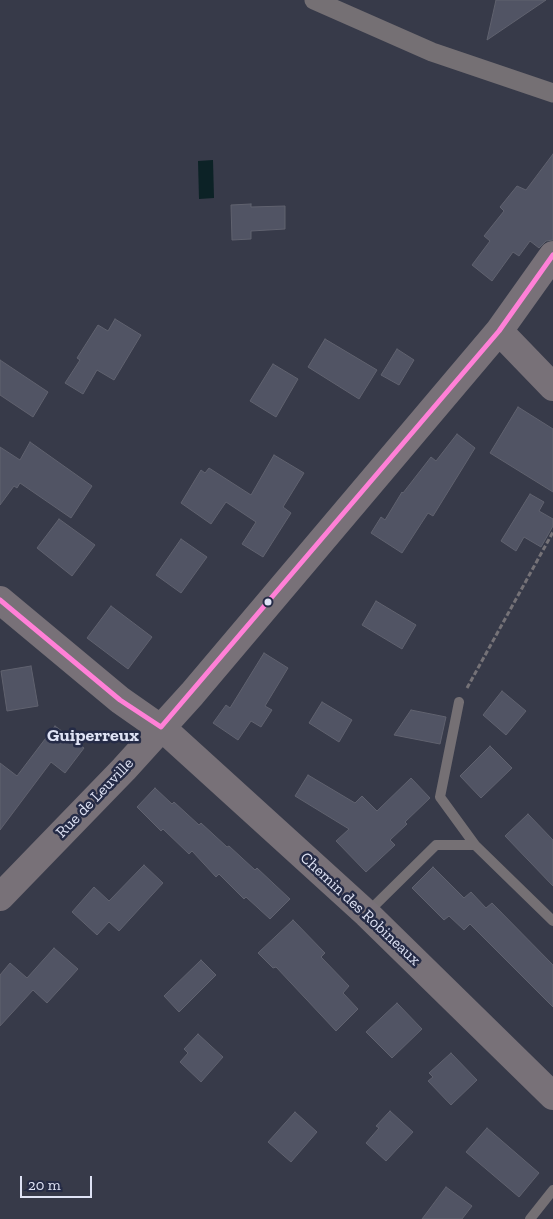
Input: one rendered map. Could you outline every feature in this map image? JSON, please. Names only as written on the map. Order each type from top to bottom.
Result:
[{"type":"street","points":[[314,0],[432,52],[553,92]]},
{"type":"street","name":"Rue de Leuville","points":[[0,897],[124,769],[161,727],[499,331],[553,255]]},
{"type":"street","points":[[499,331],[553,387]]},
{"type":"street","name":"Chemin des Robineaux","points":[[0,600],[120,700],[161,727],[367,914],[553,1096]]},
{"type":"lane","points":[[459,702],[440,797],[475,845],[553,920]]},
{"type":"lane","points":[[367,914],[436,845],[475,845]]},
{"type":"lane","points":[[530,1219],[553,1190]]},
{"type":"path","points":[[459,702],[553,532]]},
{"type":"shaded area","points":[[213,160],[214,198],[199,199],[198,161]]},
{"type":"building","points":[[496,0],[546,0],[487,40]]},
{"type":"building","points":[[553,154],[553,240],[546,241],[539,248],[530,241],[519,256],[513,252],[492,281],[472,265],[490,241],[484,236],[504,211],[500,207],[517,186],[526,190]]},
{"type":"building","points":[[251,204],[251,207],[285,206],[285,229],[251,231],[251,239],[232,240],[231,205]]},
{"type":"building","points":[[115,319],[141,335],[114,380],[97,370],[83,394],[65,383],[80,360],[77,358],[98,325],[108,331]]},
{"type":"building","points":[[325,339],[377,370],[359,399],[308,367]]},
{"type":"building","points":[[397,349],[414,360],[399,385],[381,375]]},
{"type":"building","points":[[0,360],[48,392],[33,417],[0,395]]},
{"type":"building","points":[[273,364],[298,379],[276,417],[250,401]]},
{"type":"building","points":[[518,407],[553,429],[553,492],[490,453]]},
{"type":"building","points":[[457,434],[475,448],[433,516],[428,513],[402,553],[371,533],[381,517],[385,520],[402,492],[431,457],[436,461]]},
{"type":"building","points":[[30,442],[92,486],[71,518],[20,483],[17,488],[14,486],[0,505],[0,447],[20,460]]},
{"type":"building","points":[[274,455],[304,473],[283,507],[291,513],[263,557],[242,544],[256,522],[226,502],[211,524],[181,503],[201,470],[205,473],[209,468],[251,495]]},
{"type":"building","points":[[530,494],[544,502],[539,511],[553,519],[553,526],[541,547],[524,537],[516,551],[501,541]]},
{"type":"building","points":[[59,519],[95,545],[72,576],[37,548]]},
{"type":"building","points":[[181,539],[207,557],[181,593],[156,575]]},
{"type":"building","points":[[376,601],[416,625],[402,649],[362,625]]},
{"type":"building","points":[[111,606],[152,637],[128,669],[87,638]]},
{"type":"building","points":[[264,653],[288,668],[265,706],[272,710],[261,727],[251,721],[238,740],[213,723],[226,705],[230,708]]},
{"type":"building","points":[[31,666],[38,706],[7,711],[1,671]]},
{"type":"building","points":[[502,691],[526,711],[506,735],[483,715]]},
{"type":"building","points":[[322,702],[352,720],[339,742],[309,723]]},
{"type":"building","points":[[411,710],[446,717],[440,744],[394,735]]},
{"type":"building","points":[[55,726],[84,748],[65,773],[51,762],[0,830],[0,763],[17,776]]},
{"type":"building","points":[[490,746],[512,768],[481,798],[460,776]]},
{"type":"building","points":[[308,775],[355,803],[362,796],[377,811],[411,778],[430,798],[405,822],[407,824],[390,840],[395,845],[366,872],[336,841],[349,829],[295,796]]},
{"type":"building","points":[[155,788],[172,804],[174,802],[199,825],[201,823],[255,870],[257,868],[290,899],[270,919],[246,897],[244,899],[219,874],[216,877],[192,851],[189,854],[163,829],[161,831],[137,807]]},
{"type":"building","points":[[528,814],[553,840],[553,886],[505,836]]},
{"type":"building","points":[[144,865],[163,883],[119,931],[109,922],[97,935],[72,912],[94,887],[109,901]]},
{"type":"building","points":[[433,867],[464,898],[471,892],[486,908],[492,903],[553,965],[553,1007],[470,924],[464,930],[449,916],[444,920],[412,888]]},
{"type":"building","points":[[293,920],[325,953],[321,957],[349,986],[343,993],[358,1009],[336,1031],[276,967],[273,968],[258,953]]},
{"type":"building","points":[[54,948],[78,969],[47,1003],[33,990],[0,1026],[0,975],[10,963],[27,978]]},
{"type":"building","points":[[201,960],[216,975],[179,1012],[164,996]]},
{"type":"building","points":[[397,1003],[422,1029],[392,1058],[366,1032]]},
{"type":"building","points":[[198,1034],[223,1057],[201,1082],[180,1062],[188,1053],[184,1049]]},
{"type":"building","points":[[451,1053],[477,1080],[451,1105],[428,1081],[433,1077],[429,1073]]},
{"type":"building","points":[[390,1111],[413,1132],[386,1161],[366,1143],[379,1128],[376,1126]]},
{"type":"building","points":[[295,1112],[317,1132],[291,1162],[268,1142]]},
{"type":"building","points":[[487,1128],[539,1173],[519,1197],[466,1152]]},
{"type":"building","points":[[446,1187],[472,1206],[462,1219],[422,1219]]},
{"type":"transit line","points":[[0,600],[120,700],[161,727],[499,331],[553,255]]},
{"type":"district","name":"Guiperreux","points":[[93,736]]}]
